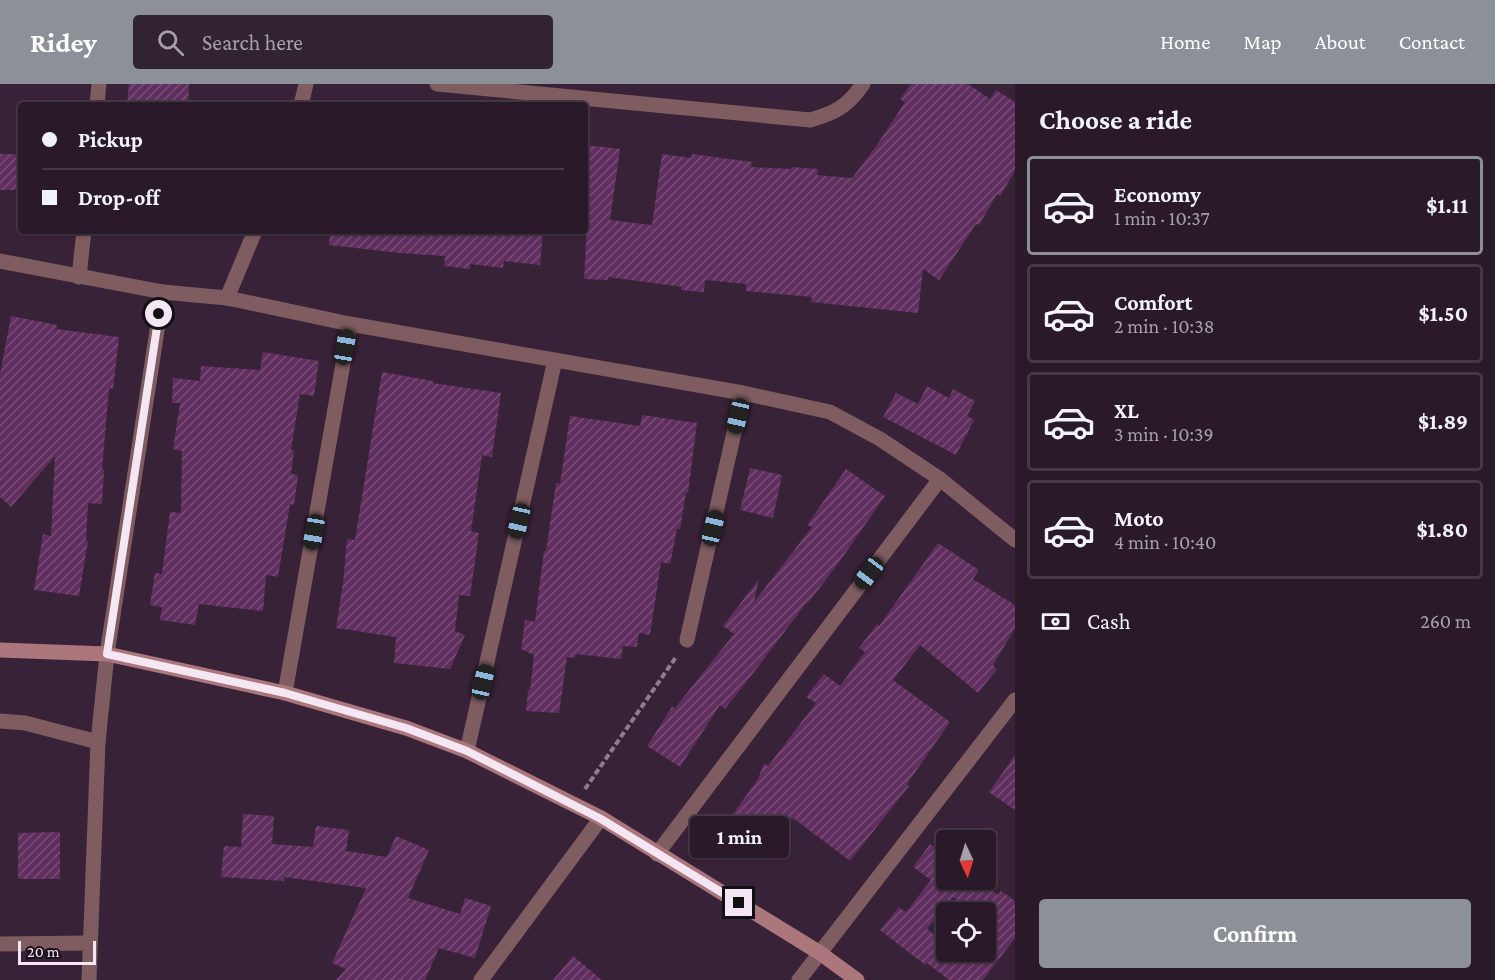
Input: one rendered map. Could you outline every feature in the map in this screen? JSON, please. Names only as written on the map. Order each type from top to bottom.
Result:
[{"type":"street","points":[[97,102],[99,84]]},
{"type":"street","points":[[302,102],[306,84]]},
{"type":"street","points":[[437,84],[810,120],[831,114],[847,105],[863,84]]},
{"type":"street","points":[[79,277],[84,234]]},
{"type":"street","points":[[227,298],[254,234]]},
{"type":"street","points":[[0,261],[163,292],[227,298],[350,324],[743,393],[830,412],[880,439],[940,479],[1015,540]]},
{"type":"street","points":[[89,980],[98,742],[107,654],[163,292]]},
{"type":"street","points":[[285,693],[350,324]]},
{"type":"street","points":[[467,751],[555,360]]},
{"type":"street","points":[[687,640],[743,393]]},
{"type":"street","points":[[657,854],[940,479]]},
{"type":"street","points":[[0,650],[107,654],[285,693],[406,728],[467,751],[601,819],[820,953],[857,980]]},
{"type":"street","points":[[799,980],[1015,700]]},
{"type":"street","points":[[0,721],[25,723],[98,742]]},
{"type":"street","points":[[481,980],[601,819]]},
{"type":"street","points":[[0,944],[90,943]]},
{"type":"path","points":[[574,805],[687,640]]},
{"type":"building","points":[[129,84],[189,84],[188,102],[127,102]]},
{"type":"building","points":[[911,84],[968,84],[990,99],[996,90],[1015,102],[1015,171],[1000,196],[997,194],[979,225],[976,224],[939,280],[923,269],[918,313],[811,302],[812,297],[746,291],[746,284],[705,280],[704,292],[608,277],[608,280],[584,279],[588,234],[588,145],[620,149],[610,220],[652,225],[662,154],[691,158],[692,154],[752,162],[751,167],[818,169],[817,175],[852,178],[905,102],[900,99]]},
{"type":"building","points":[[0,154],[18,154],[18,190],[0,190]]},
{"type":"building","points":[[330,234],[543,234],[540,265],[504,261],[503,268],[470,264],[470,269],[444,266],[445,256],[329,245]]},
{"type":"building","points":[[11,316],[57,325],[56,329],[119,337],[113,389],[109,388],[102,470],[104,470],[102,504],[88,503],[86,541],[88,541],[79,596],[34,590],[43,534],[51,536],[55,456],[11,507],[0,497],[0,375]]},
{"type":"building","points":[[263,352],[319,361],[314,396],[300,394],[291,450],[294,450],[291,474],[298,475],[294,505],[290,504],[278,577],[266,575],[263,611],[199,604],[195,625],[160,620],[162,607],[150,605],[155,573],[162,574],[170,512],[181,513],[182,451],[173,449],[180,403],[172,403],[173,378],[200,381],[201,366],[260,370]]},
{"type":"building","points":[[382,372],[433,381],[433,383],[501,393],[492,457],[482,455],[471,531],[479,533],[470,596],[459,595],[455,631],[465,635],[450,669],[394,663],[396,637],[336,628],[347,539],[355,540]]},
{"type":"building","points":[[927,386],[949,398],[953,389],[975,401],[967,416],[974,420],[956,455],[883,417],[896,393],[918,404]]},
{"type":"building","points":[[642,415],[697,423],[688,493],[686,492],[680,529],[677,529],[670,564],[661,562],[650,635],[639,633],[637,647],[623,646],[621,659],[576,654],[575,658],[567,657],[559,713],[526,711],[534,655],[521,649],[525,620],[535,622],[544,551],[546,551],[556,483],[560,484],[570,416],[640,426]]},
{"type":"building","points":[[750,468],[782,475],[773,518],[740,510]]},
{"type":"building","points":[[846,469],[885,496],[840,561],[725,709],[720,705],[680,767],[647,746],[672,707],[675,708],[734,634],[723,626],[759,579],[754,602],[812,527],[807,525]]},
{"type":"building","points":[[938,543],[979,570],[973,579],[1015,605],[1015,628],[993,665],[997,669],[978,693],[920,645],[893,680],[950,722],[907,784],[909,786],[850,861],[793,818],[792,820],[790,818],[773,842],[733,814],[758,779],[764,763],[768,766],[816,703],[806,697],[824,674],[840,686],[865,652],[859,648],[877,624],[879,626]]},
{"type":"building","points":[[1015,755],[1015,810],[989,792]]},
{"type":"building","points":[[243,814],[274,816],[272,844],[313,847],[316,826],[349,830],[346,851],[387,857],[396,836],[429,850],[408,898],[460,914],[465,898],[491,906],[475,958],[439,948],[425,980],[336,980],[346,969],[332,963],[366,888],[284,877],[284,881],[221,877],[224,846],[241,847]]},
{"type":"building","points":[[60,832],[60,879],[18,879],[18,833]]},
{"type":"building","points":[[930,844],[936,848],[936,890],[991,890],[998,895],[1001,891],[1015,901],[1015,938],[983,980],[949,980],[927,963],[925,965],[880,930],[899,907],[906,912],[931,880],[913,867]]},
{"type":"building","points":[[573,956],[602,980],[553,980]]},
{"type":"route","points":[[159,314],[107,654],[285,693],[406,728],[467,751],[601,819],[739,903]]}]
